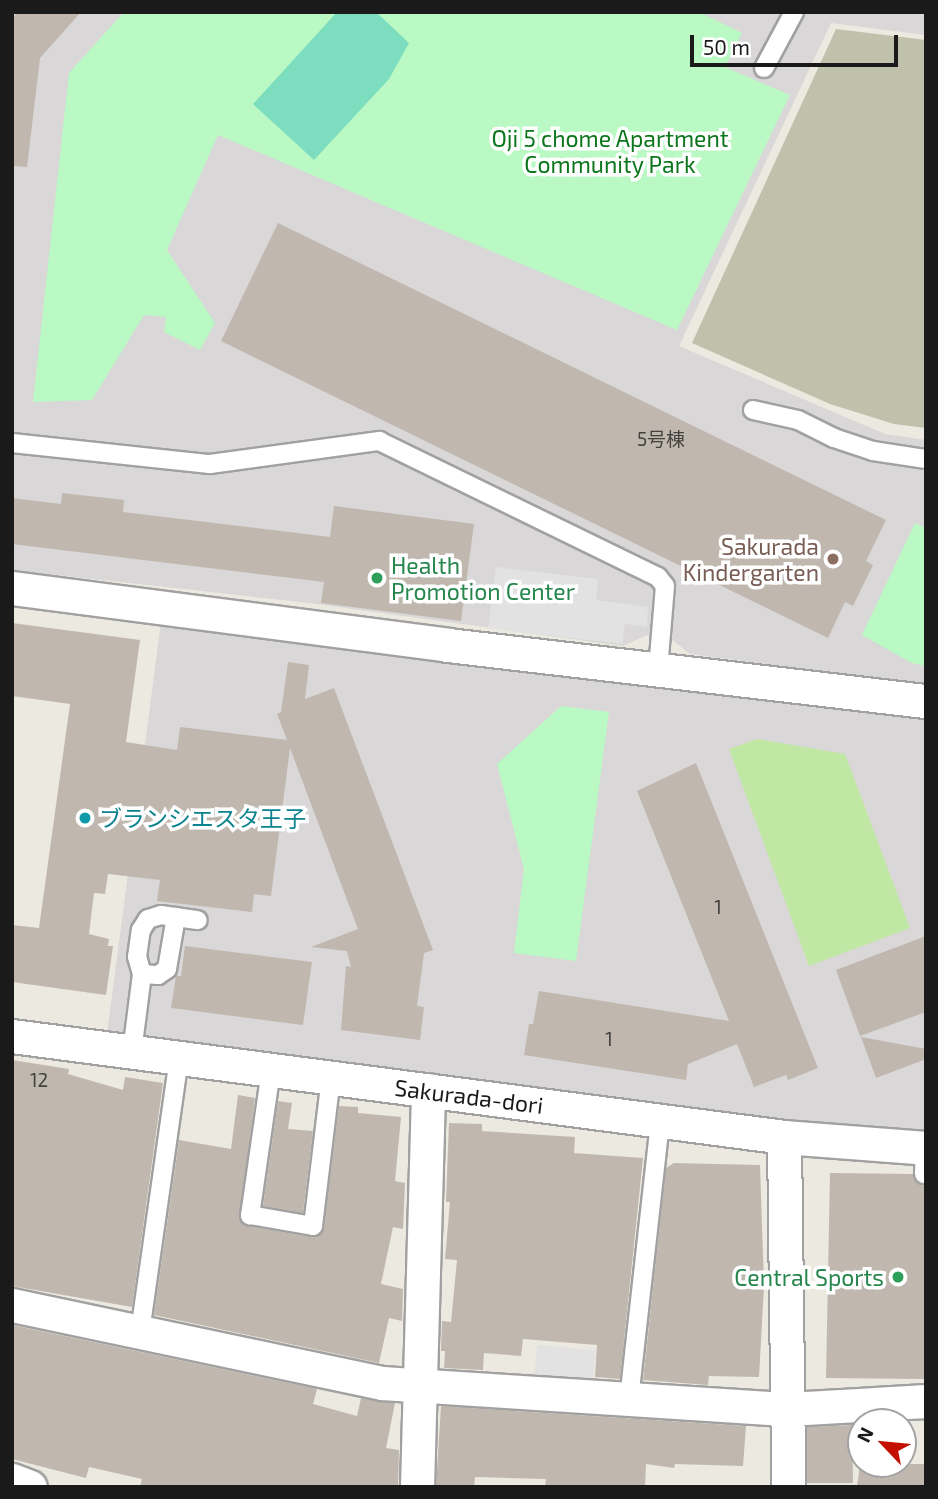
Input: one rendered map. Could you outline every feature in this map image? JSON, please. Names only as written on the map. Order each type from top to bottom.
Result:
[{"type":"street","points":[[12,588],[658,670],[926,701]]},
{"type":"street","name":"Sakurada-dori","points":[[12,1036],[925,1156]]},
{"type":"street","points":[[417,1487],[428,1090]]},
{"type":"street","points":[[784,1137],[788,1487]]},
{"type":"street","points":[[12,1305],[382,1383],[788,1409],[926,1401]]},
{"type":"street","points":[[12,1480],[30,1487]]},
{"type":"lane","points":[[764,68],[793,12]]},
{"type":"lane","points":[[753,410],[798,420],[834,438],[873,451],[926,459]]},
{"type":"lane","points":[[12,443],[210,464],[379,441],[657,576],[665,586],[658,670]]},
{"type":"lane","points":[[132,1052],[142,974],[137,957],[141,930],[148,919],[161,915],[198,920]]},
{"type":"lane","points":[[142,974],[159,975],[167,969],[171,960],[176,917]]},
{"type":"lane","points":[[140,1332],[179,1058]]},
{"type":"lane","points":[[271,1070],[250,1215],[313,1226],[331,1078]]},
{"type":"lane","points":[[629,1399],[660,1121]]},
{"type":"shaded area","points":[[12,12],[926,12],[926,35],[831,23],[679,346],[885,434],[926,440],[926,685],[690,654],[671,639],[647,635],[623,646],[309,603],[12,570]]},
{"type":"shaded area","points":[[836,29],[926,40],[926,428],[894,424],[830,404],[692,343]]},
{"type":"shaded area","points":[[496,567],[598,579],[596,600],[648,607],[647,627],[625,624],[622,644],[488,628]]},
{"type":"shaded area","points":[[161,622],[926,716],[926,1135],[811,1124],[107,1034]]},
{"type":"shaded area","points":[[537,1345],[596,1350],[592,1385],[534,1379]]},
{"type":"green space","name":"Oji 5 chome Apartment Community Park","points":[[124,12],[699,12],[742,33],[725,67],[790,95],[677,330],[218,135],[167,250],[215,323],[200,350],[164,332],[166,317],[144,315],[92,400],[33,402],[69,73]]},
{"type":"green space","points":[[337,12],[376,12],[409,43],[389,79],[314,160],[253,104]]},
{"type":"green space","points":[[915,523],[926,528],[926,666],[912,663],[862,635]]},
{"type":"green space","points":[[561,706],[609,712],[576,961],[514,953],[524,869],[497,764]]},
{"type":"green space","points":[[757,739],[845,754],[910,928],[809,966],[729,749]]},
{"type":"building","points":[[18,12],[81,12],[40,58],[27,167],[12,166],[12,19]]},
{"type":"building","points":[[278,223],[886,520],[866,561],[873,565],[853,606],[845,602],[828,638],[221,341]]},
{"type":"building","points":[[62,493],[124,500],[123,512],[330,537],[334,506],[474,524],[461,621],[321,603],[324,582],[12,544],[12,498],[61,504]]},
{"type":"building","points":[[12,623],[140,640],[126,742],[177,750],[180,727],[287,740],[277,714],[281,712],[288,662],[309,665],[305,699],[334,688],[433,950],[424,953],[417,1006],[424,1007],[420,1040],[341,1030],[346,966],[351,967],[347,951],[311,947],[358,929],[290,748],[271,896],[254,894],[252,912],[157,901],[160,880],[108,874],[105,894],[94,893],[89,934],[109,939],[108,946],[113,946],[106,995],[12,982],[12,925],[39,928],[70,704],[12,696]]},
{"type":"building","points":[[696,763],[818,1068],[788,1080],[786,1075],[754,1087],[737,1044],[688,1064],[686,1080],[524,1055],[529,1024],[533,1024],[539,991],[729,1021],[637,791]]},
{"type":"building","points":[[926,936],[926,1012],[860,1036],[836,970]]},
{"type":"building","points":[[185,946],[312,962],[303,1025],[171,1008],[176,976],[181,976]]},
{"type":"building","points":[[861,1037],[926,1049],[926,1059],[876,1078]]},
{"type":"building","points":[[12,1060],[69,1069],[68,1074],[123,1090],[125,1077],[163,1083],[132,1307],[12,1286]]},
{"type":"building","points":[[238,1095],[255,1098],[240,1220],[248,1226],[311,1237],[321,1233],[324,1227],[339,1106],[358,1107],[358,1113],[401,1117],[395,1181],[405,1183],[403,1229],[393,1227],[381,1284],[403,1289],[402,1321],[389,1318],[379,1363],[154,1315],[179,1140],[231,1149]]},
{"type":"building","points":[[278,1101],[292,1103],[288,1129],[313,1131],[303,1213],[263,1206]]},
{"type":"building","points":[[449,1123],[482,1124],[482,1131],[575,1137],[574,1153],[643,1158],[620,1379],[595,1377],[597,1345],[523,1339],[521,1356],[484,1353],[483,1370],[444,1368],[445,1351],[441,1351],[442,1321],[451,1322],[457,1260],[445,1259],[450,1202],[446,1202]]},
{"type":"building","points":[[674,1163],[760,1165],[764,1286],[759,1377],[709,1376],[708,1385],[643,1380],[666,1168]]},
{"type":"building","points":[[830,1173],[913,1174],[917,1183],[926,1185],[926,1379],[826,1378]]},
{"type":"building","points":[[12,1325],[317,1389],[313,1404],[357,1416],[361,1398],[395,1403],[386,1448],[399,1450],[398,1487],[140,1487],[142,1479],[89,1467],[86,1478],[12,1459]]},
{"type":"building","points":[[441,1406],[746,1426],[743,1466],[675,1464],[674,1468],[646,1464],[645,1487],[545,1487],[546,1479],[475,1477],[474,1487],[436,1487]]},
{"type":"building","points":[[847,1425],[847,1478],[853,1478],[853,1483],[807,1483],[807,1427]]},
{"type":"building","points":[[917,1464],[926,1464],[926,1487],[857,1487],[858,1478],[917,1478]]},
{"type":"place","name":"Sakurada Kindergarten","points":[[833,559]]},
{"type":"place","name":"Health Promotion Center","points":[[377,578]]},
{"type":"place","name":"ブランシエスタ王子","points":[[85,818]]},
{"type":"place","name":"Central Sports","points":[[898,1277]]}]
